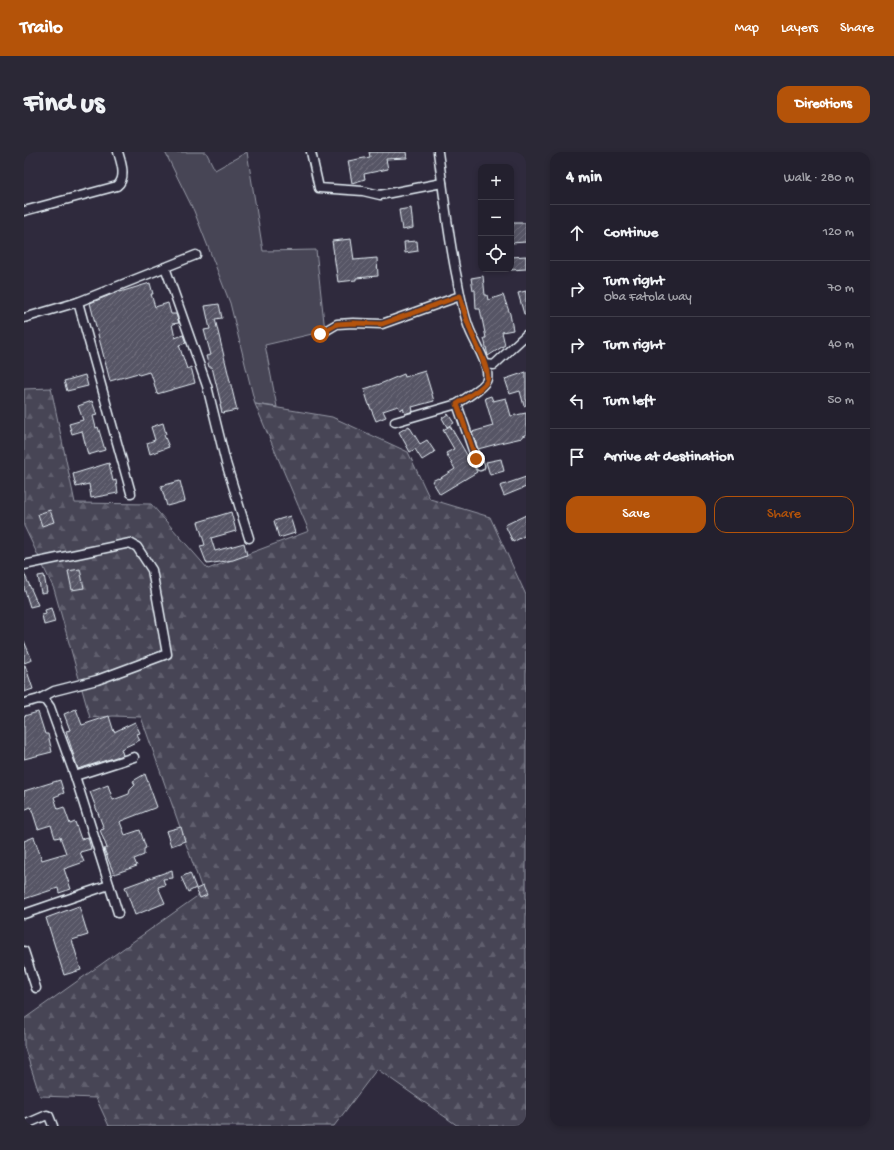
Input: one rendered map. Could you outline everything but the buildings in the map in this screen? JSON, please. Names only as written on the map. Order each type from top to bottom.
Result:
[{"type":"street","points":[[24,211],[117,186],[121,183],[123,175],[118,152]]},
{"type":"street","points":[[311,152],[319,188],[363,191],[380,195],[442,183]]},
{"type":"street","points":[[395,422],[457,404],[484,385],[487,380],[485,364],[469,326],[460,296],[452,258],[438,152]]},
{"type":"street","points":[[24,318],[78,302],[196,255]]},
{"type":"street","points":[[165,267],[207,386],[226,463],[250,538]]},
{"type":"street","points":[[320,334],[337,324],[382,324],[460,296]]},
{"type":"street","points":[[78,302],[131,493]]},
{"type":"street","points":[[485,364],[494,365],[526,335]]},
{"type":"street","points":[[457,404],[476,459],[480,466]]},
{"type":"street","points":[[24,565],[130,543],[137,547],[152,570],[167,654],[97,680],[54,691],[39,699],[24,703]]},
{"type":"street","points":[[39,699],[45,700],[50,707],[75,776],[118,912]]},
{"type":"street","points":[[75,776],[134,756]]},
{"type":"street","points":[[24,914],[109,885]]},
{"type":"street","points":[[24,951],[36,988]]},
{"type":"street","points":[[24,1124],[48,1115],[53,1126]]},
{"type":"green space","points":[[165,152],[206,152],[215,170],[247,152],[263,251],[316,250],[325,331],[265,345],[277,407],[255,404],[230,303],[194,211]]},
{"type":"green space","points":[[51,388],[75,503],[151,504],[208,569],[309,531],[255,404],[332,417],[408,452],[430,499],[490,517],[526,595],[526,1126],[458,1126],[377,1069],[334,1126],[109,1126],[96,1098],[40,1096],[24,1046],[24,1019],[203,892],[141,717],[113,716],[90,718],[54,589],[24,526],[24,389]]},
{"type":"route","points":[[320,334],[337,324],[382,324],[460,296],[469,326],[485,364],[487,375],[487,380],[484,385],[457,404],[476,459]]}]
